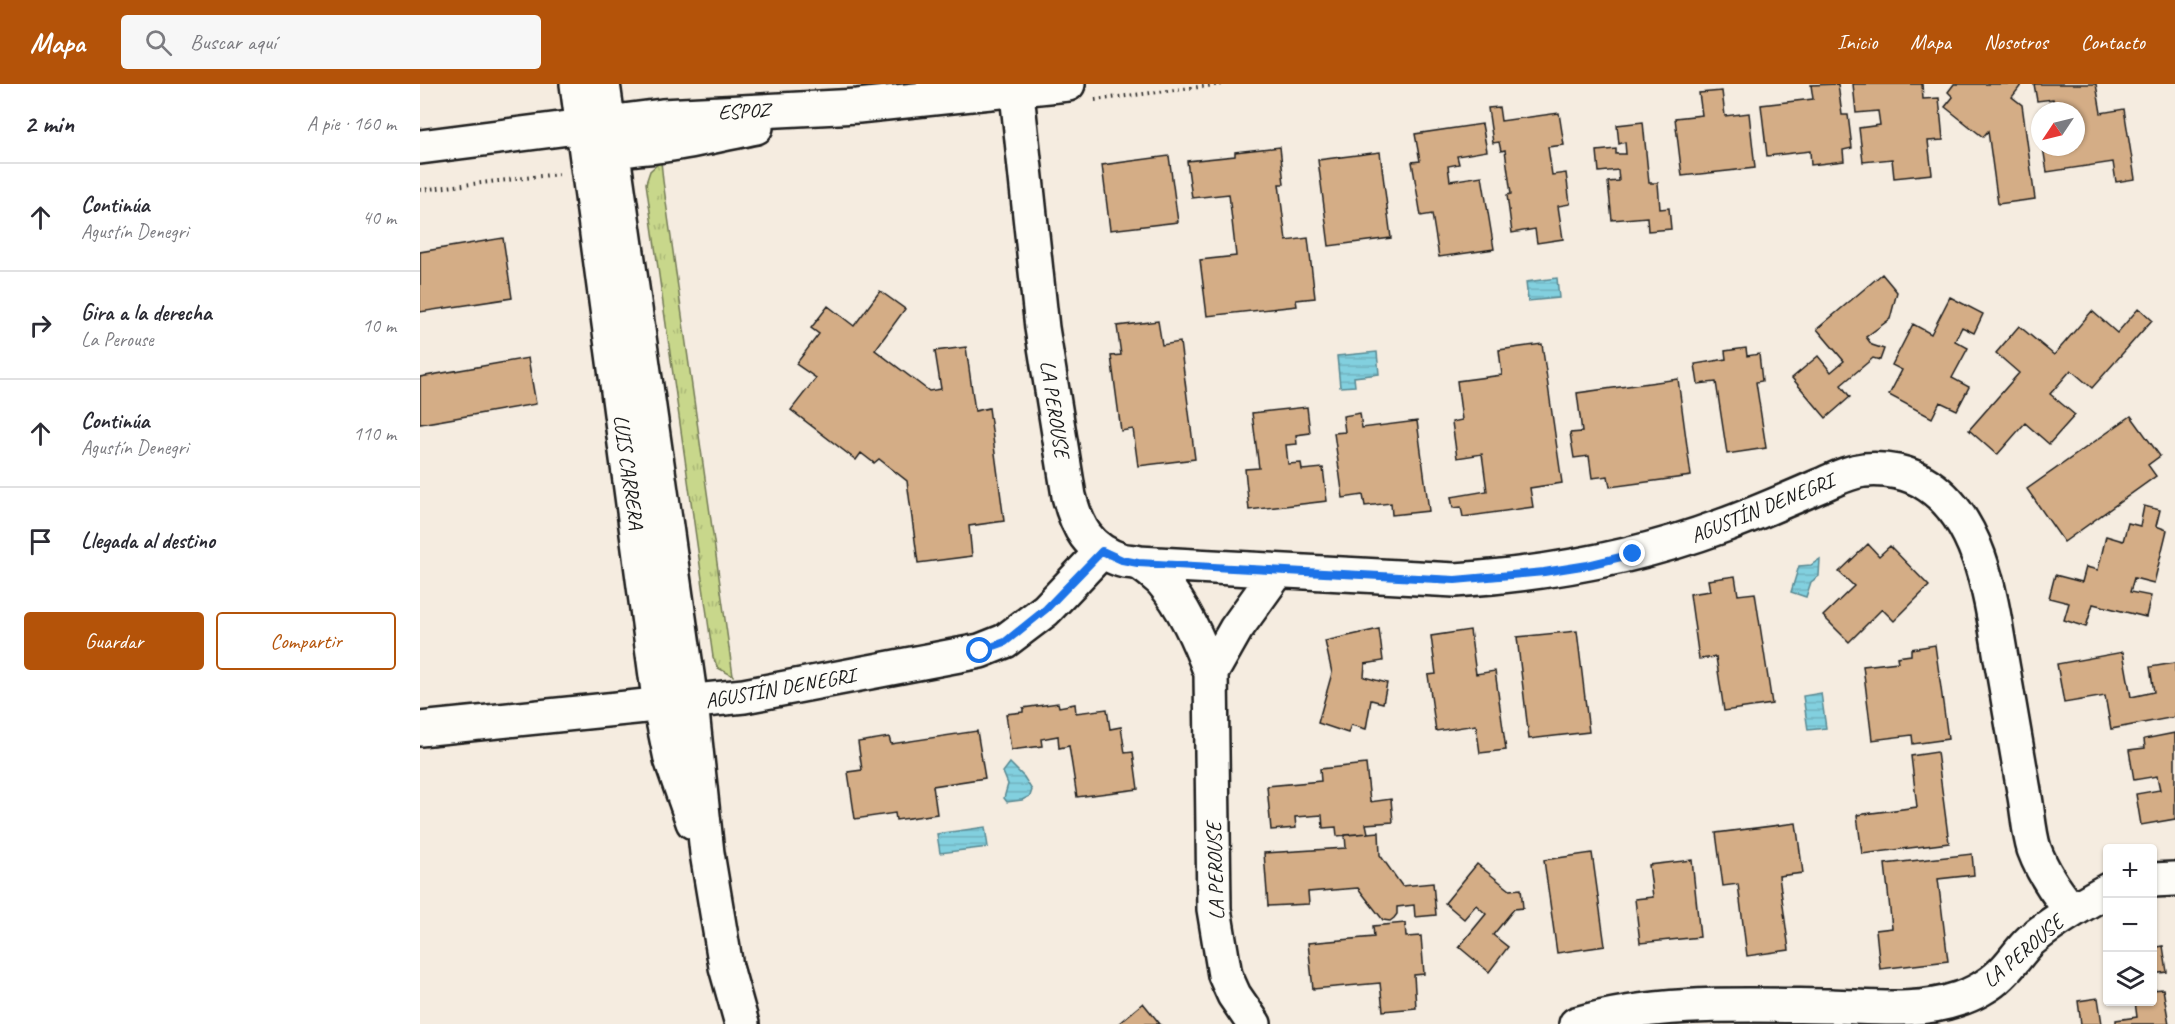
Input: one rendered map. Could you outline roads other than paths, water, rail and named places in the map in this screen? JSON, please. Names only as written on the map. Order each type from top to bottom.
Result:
[{"type":"street","name":"LUIS CARRERA","points":[[577,84],[598,143],[676,704],[707,853],[726,967],[742,1024]]},
{"type":"street","name":"LUIS CARRERA","points":[[598,143],[603,84]]},
{"type":"street","name":"ESPOZ","points":[[420,147],[598,143],[679,114],[858,106],[1016,87],[1068,84]]},
{"type":"street","name":"LA PEROUSE","points":[[1016,87],[1042,328],[1069,496],[1075,518],[1086,537],[1102,551],[1122,560],[1138,563],[1160,580],[1178,604],[1202,647],[1211,673],[1214,909],[1225,975],[1234,995],[1254,1024]]},
{"type":"street","name":"AGUSTÍN DENEGRI","points":[[1138,563],[1455,580],[1544,572],[1588,565],[1678,541],[1722,526],[1842,476],[1863,470],[1884,470],[1906,474],[1926,483],[1943,496],[1955,510],[1965,525],[1987,580],[2034,849],[2057,893],[2071,910]]},
{"type":"street","name":"AGUSTÍN DENEGRI","points":[[420,729],[744,696],[980,651],[1005,642],[1046,609],[1102,551]]},
{"type":"street","points":[[1211,673],[1236,629],[1277,572]]},
{"type":"street","points":[[2157,879],[2175,879]]},
{"type":"street","name":"LA PEROUSE","points":[[1576,1024],[1596,1018],[1644,1010],[1689,1007],[1763,1005],[1921,1007],[1958,999],[2000,976],[2030,941],[2071,910],[2103,893]]},
{"type":"street","name":"LUIS CARRERA","points":[[717,1024],[726,967]]},
{"type":"water","points":[[1557,278],[1559,298],[1528,301],[1526,282]]},
{"type":"water","points":[[1377,352],[1379,374],[1354,377],[1355,386],[1340,387],[1337,356]]},
{"type":"water","points":[[1820,559],[1819,576],[1811,582],[1806,597],[1791,592],[1799,566],[1811,565]]},
{"type":"water","points":[[1821,693],[1826,728],[1808,730],[1803,696]]},
{"type":"water","points":[[1010,763],[1024,777],[1032,790],[1030,796],[1022,800],[1007,802],[1004,798],[1008,784],[1003,772]]},
{"type":"water","points":[[985,827],[988,847],[940,853],[937,834]]}]
